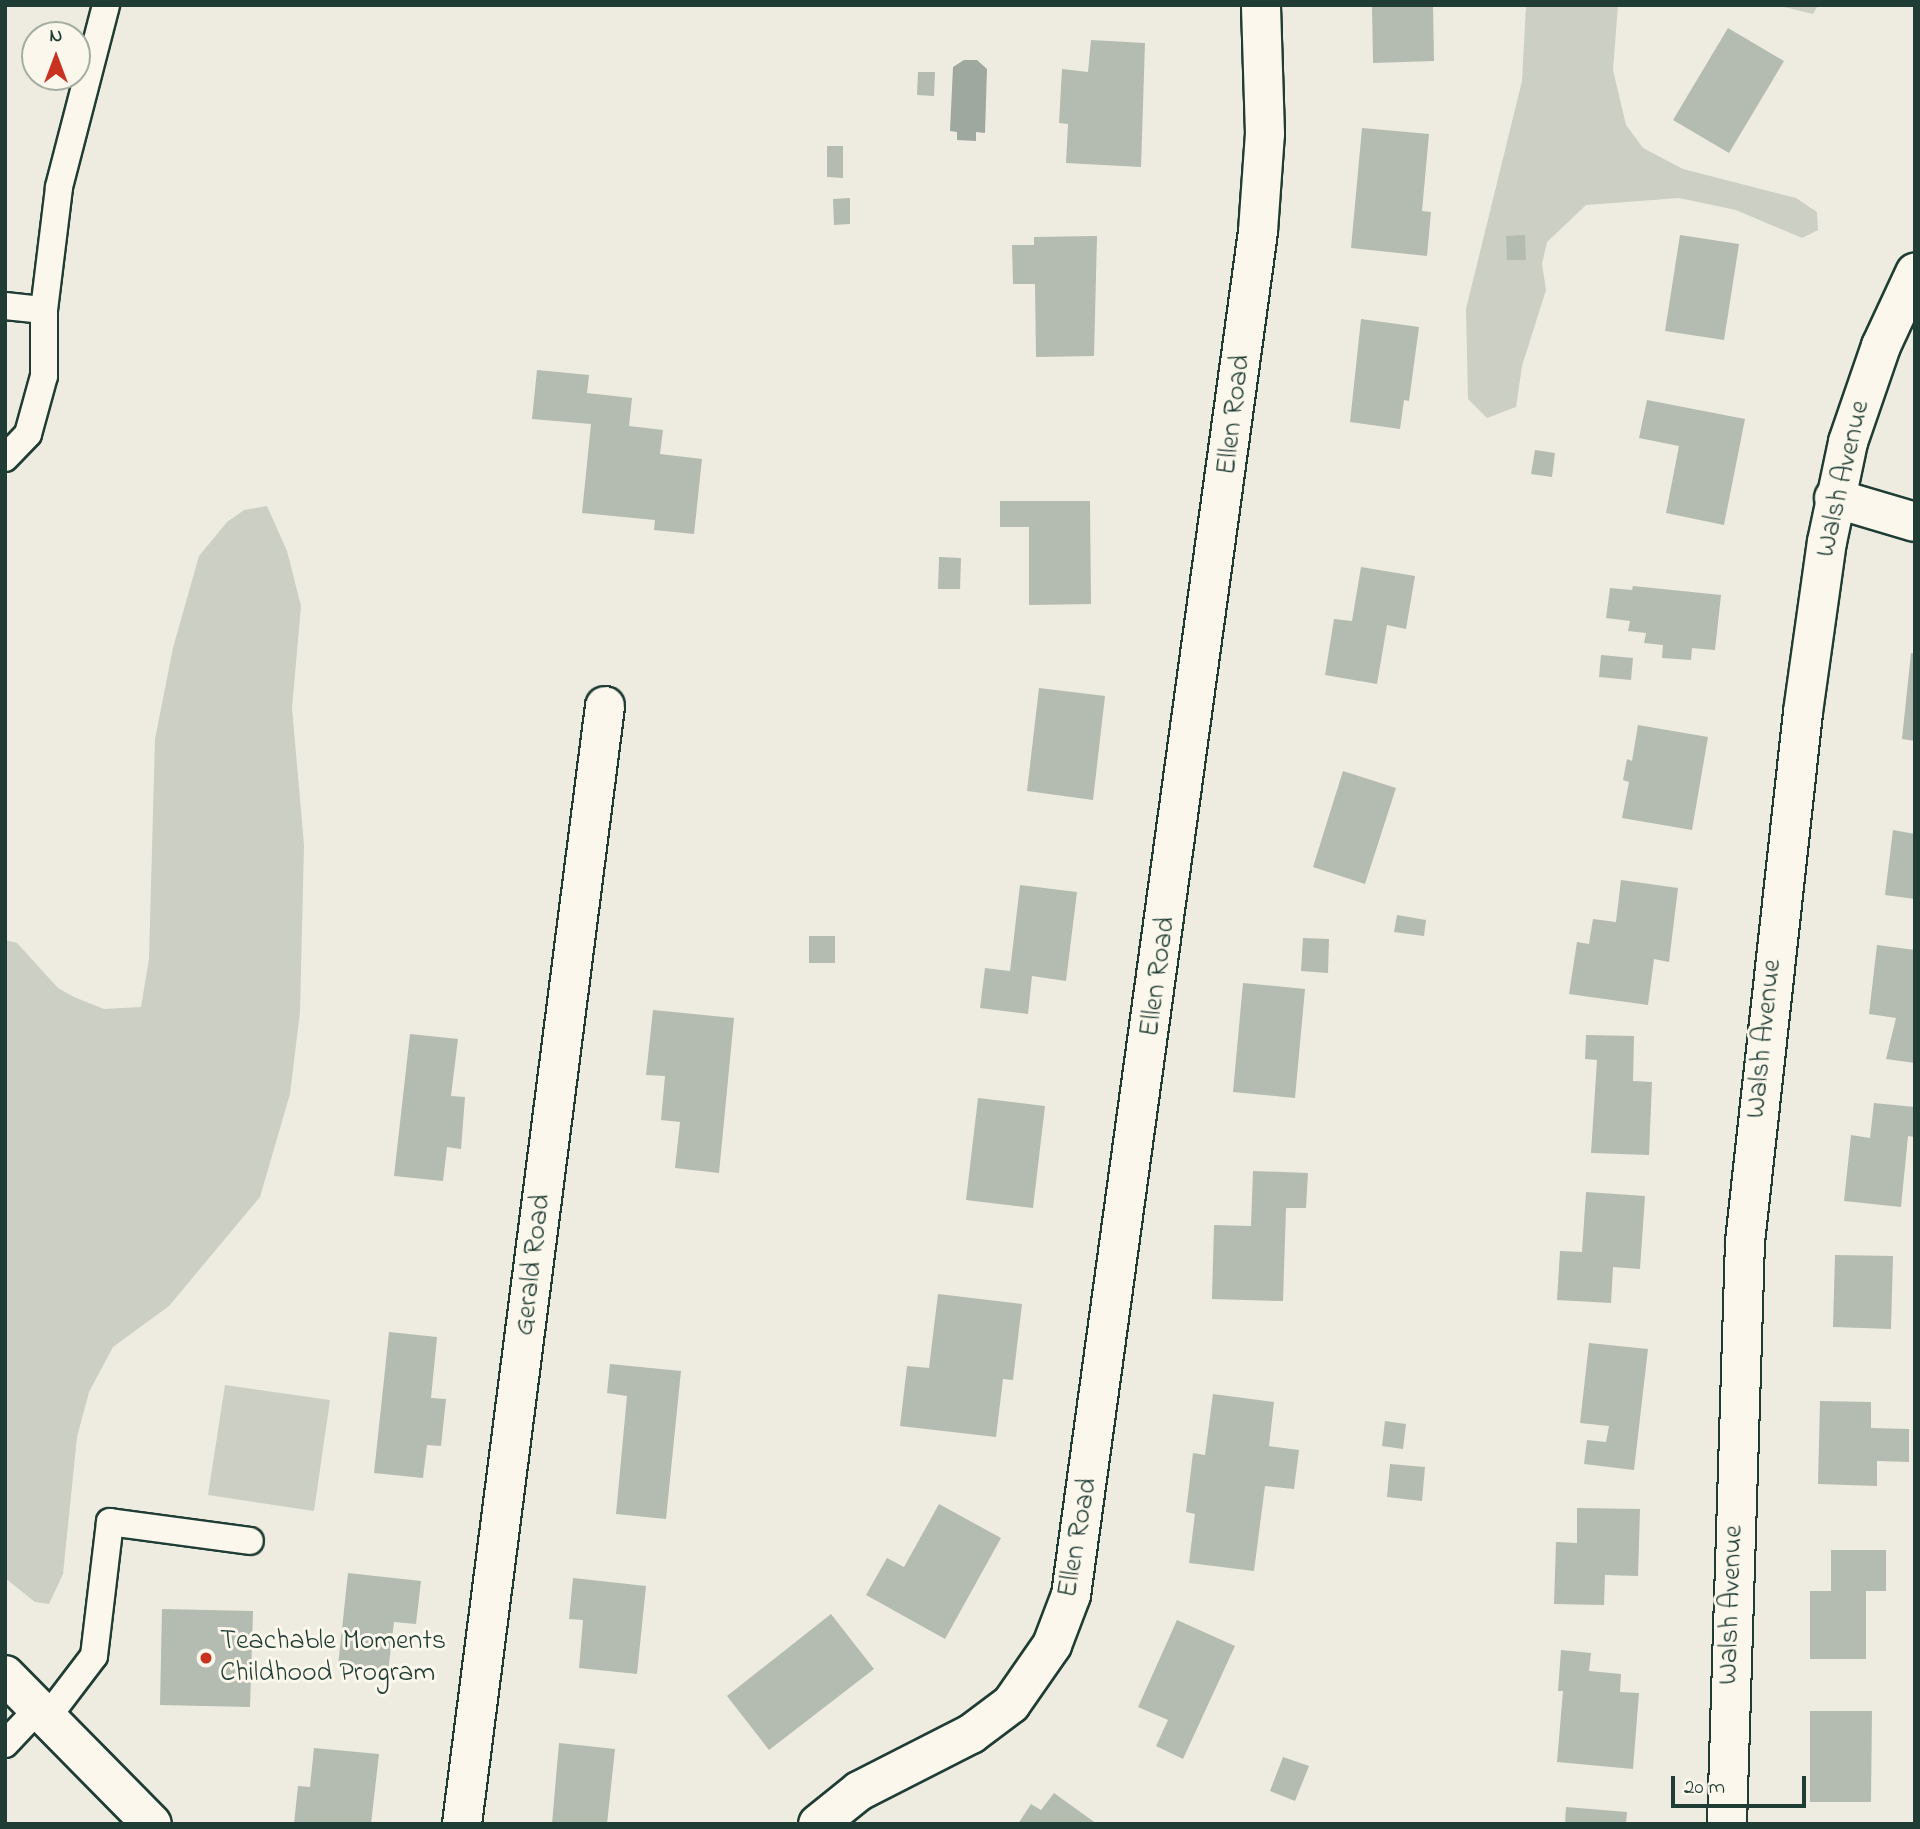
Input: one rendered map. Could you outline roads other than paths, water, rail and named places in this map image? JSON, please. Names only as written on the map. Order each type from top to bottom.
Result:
[{"type":"street","name":"Ellen Road","points":[[818,1824],[859,1791],[971,1734],[1011,1704],[1052,1645],[1071,1595],[1258,231],[1265,134],[1261,5]]},
{"type":"street","name":"Walsh Avenue","points":[[1727,1824],[1745,1242],[1768,1007],[1834,498],[1881,346],[1915,273]]},
{"type":"street","points":[[1834,498],[1915,522]]},
{"type":"street","name":"Gerald Road","points":[[462,1824],[605,706]]},
{"type":"street","points":[[5,1675],[41,1715],[152,1824]]},
{"type":"lane","points":[[5,458],[28,434],[44,376],[44,310],[59,187],[106,5]]},
{"type":"lane","points":[[5,306],[44,310]]},
{"type":"lane","points":[[5,1744],[41,1715],[96,1651],[110,1522],[250,1541]]},
{"type":"place","name":"Teachable Moments Childhood Program","points":[[206,1658]]}]
